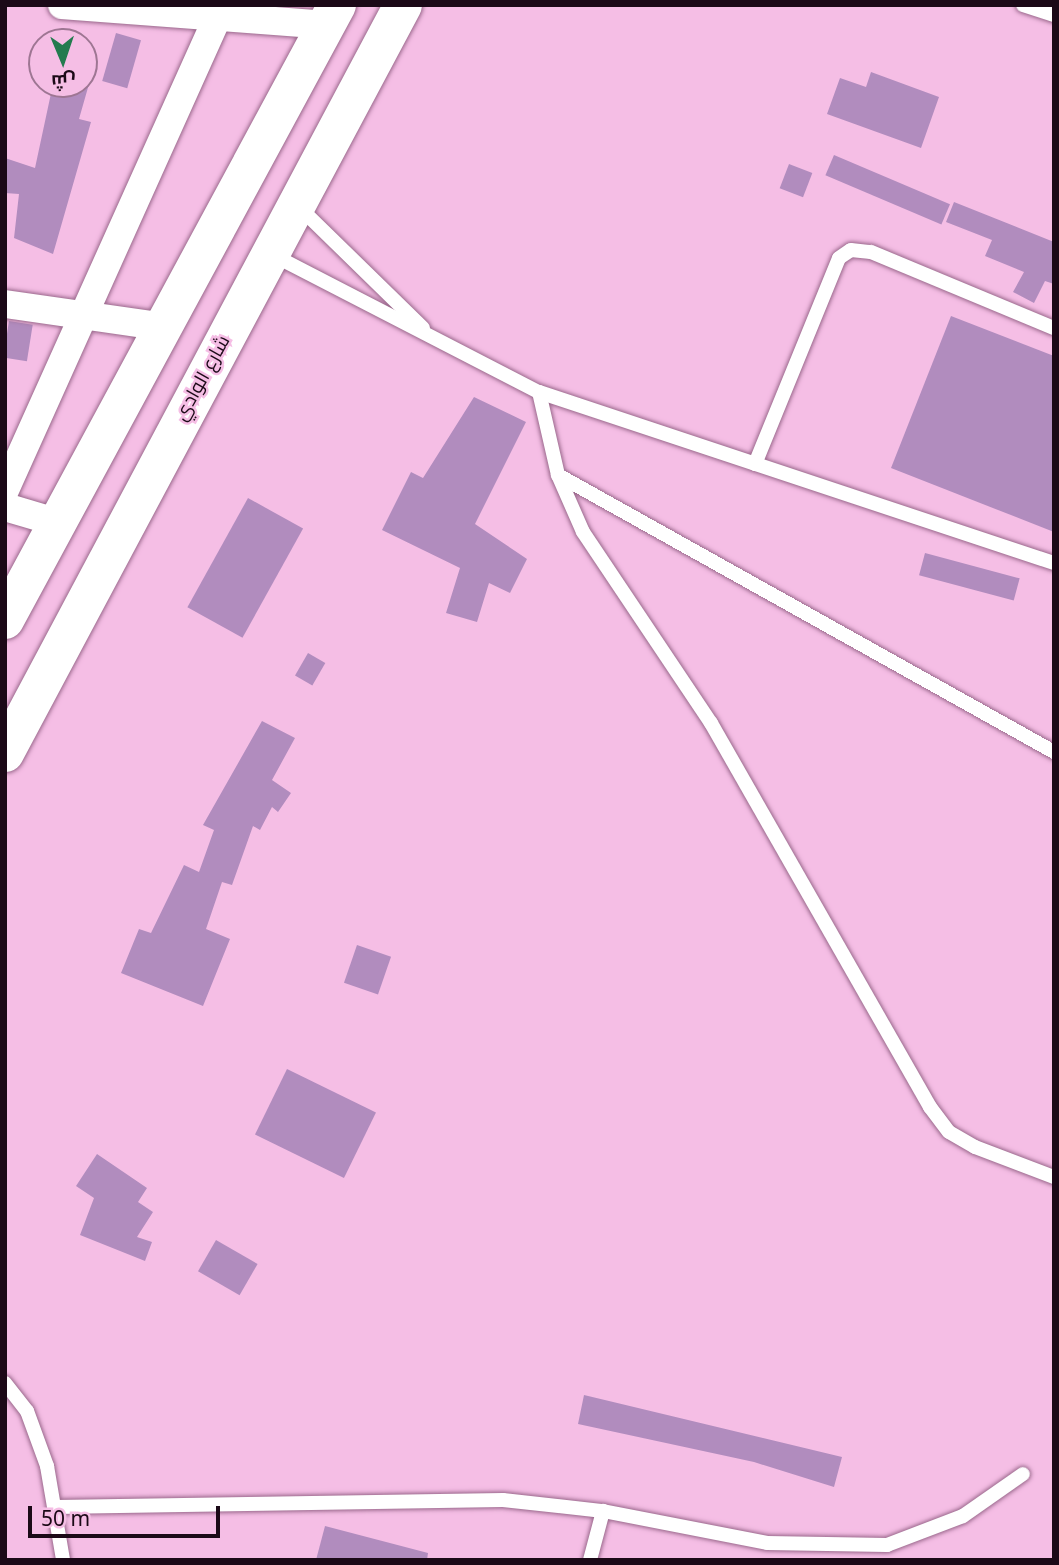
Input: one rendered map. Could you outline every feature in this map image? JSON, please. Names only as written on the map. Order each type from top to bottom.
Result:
[{"type":"main road","name":"شارع الوادي","points":[[5,753],[139,492],[403,5]]},
{"type":"main road","points":[[5,621],[332,15]]},
{"type":"main road","points":[[139,374],[188,403]]},
{"type":"main road","points":[[88,469],[139,492]]},
{"type":"street","points":[[62,5],[332,15]]},
{"type":"street","points":[[5,490],[87,315],[222,10]]},
{"type":"street","points":[[5,304],[164,327]]},
{"type":"street","points":[[5,507],[59,523]]},
{"type":"lane","points":[[1023,5],[1054,15]]},
{"type":"lane","points":[[297,204],[424,329]]},
{"type":"lane","points":[[755,464],[839,258],[851,250],[872,252],[1054,328]]},
{"type":"lane","points":[[270,254],[381,313],[424,329],[539,392],[1054,563]]},
{"type":"lane","points":[[539,392],[558,475],[583,532],[711,723],[930,1107],[949,1132],[975,1147],[1054,1177]]},
{"type":"lane","points":[[558,475],[1054,752]]},
{"type":"lane","points":[[5,1383],[27,1411],[56,1507],[63,1560]]},
{"type":"lane","points":[[56,1507],[503,1500],[603,1511],[767,1543],[887,1545],[963,1516],[1023,1474]]},
{"type":"lane","points":[[590,1560],[603,1511]]},
{"type":"building","points":[[116,33],[141,40],[127,88],[102,81]]},
{"type":"building","points":[[871,72],[939,97],[921,148],[827,114],[840,78],[866,87]]},
{"type":"building","points":[[50,98],[85,98],[79,119],[91,122],[53,254],[14,238],[19,194],[5,193],[5,158],[35,168]]},
{"type":"building","points":[[834,155],[950,204],[941,224],[825,175]]},
{"type":"building","points":[[789,164],[812,173],[803,197],[780,188]]},
{"type":"building","points":[[954,202],[1054,242],[1054,284],[1045,281],[1034,303],[1013,292],[1024,272],[985,256],[992,240],[946,222]]},
{"type":"building","points":[[951,316],[1054,356],[1054,532],[891,468]]},
{"type":"building","points":[[9,321],[33,325],[27,361],[5,358]]},
{"type":"building","points":[[474,397],[526,422],[475,524],[527,559],[510,593],[489,583],[477,622],[446,613],[460,568],[382,530],[411,472],[423,478]]},
{"type":"building","points":[[248,498],[303,529],[242,638],[187,607]]},
{"type":"building","points":[[925,553],[1020,578],[1014,601],[919,575]]},
{"type":"building","points":[[308,653],[325,663],[312,686],[295,676]]},
{"type":"building","points":[[262,721],[295,738],[272,780],[291,793],[278,812],[272,807],[260,830],[253,826],[232,885],[222,882],[206,929],[230,939],[203,1006],[121,973],[139,929],[151,933],[184,865],[199,872],[214,830],[203,825]]},
{"type":"building","points":[[357,945],[391,957],[378,995],[344,983]]},
{"type":"building","points":[[287,1069],[376,1112],[344,1178],[255,1135]]},
{"type":"building","points":[[97,1154],[147,1188],[138,1202],[153,1212],[137,1237],[152,1242],[145,1261],[80,1235],[94,1198],[76,1186]]},
{"type":"building","points":[[216,1240],[258,1264],[240,1295],[198,1271]]},
{"type":"building","points":[[584,1395],[842,1457],[834,1487],[754,1462],[578,1424]]},
{"type":"building","points":[[325,1526],[428,1553],[427,1560],[316,1560]]}]
